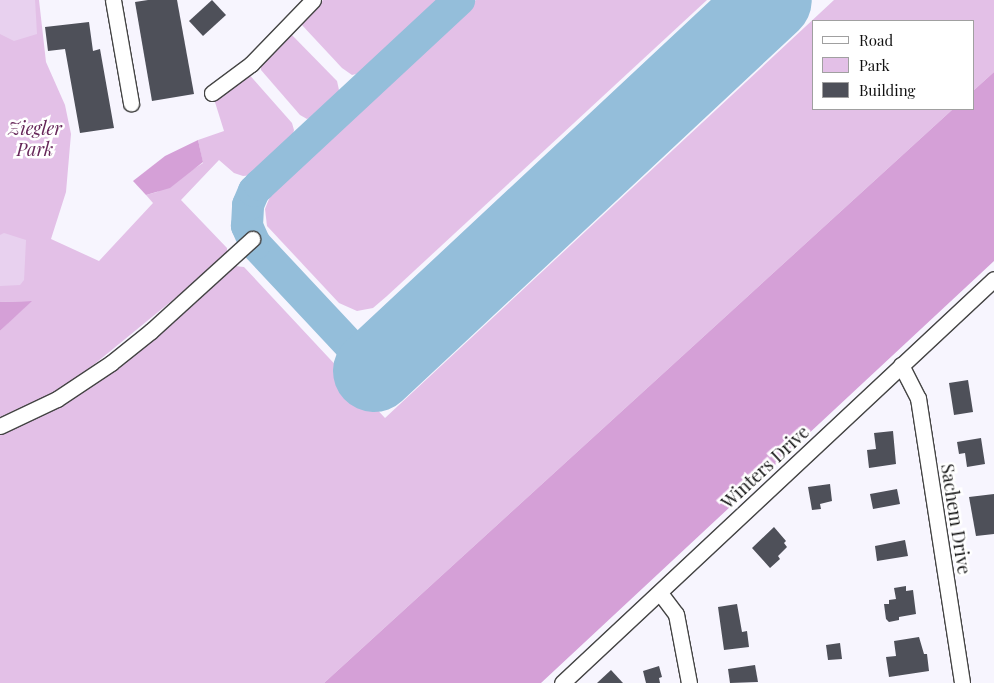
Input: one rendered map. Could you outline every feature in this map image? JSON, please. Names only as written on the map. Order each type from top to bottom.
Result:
[{"type":"street","points":[[113,0],[131,103]]},
{"type":"street","points":[[212,93],[251,64],[313,0]]},
{"type":"street","points":[[0,426],[57,399],[111,363],[151,331],[252,239]]},
{"type":"street","name":"Winters Drive","points":[[562,683],[994,278]]},
{"type":"street","name":"Sachem Drive","points":[[901,365],[918,398],[962,683]]},
{"type":"street","points":[[660,593],[676,614],[680,625],[689,683]]},
{"type":"green space","name":"Ziegler Park","points":[[0,0],[39,0],[46,62],[65,105],[71,134],[66,192],[51,239],[99,261],[153,203],[146,195],[157,192],[203,163],[198,140],[224,131],[214,99],[246,71],[292,123],[294,130],[291,142],[254,175],[243,176],[234,173],[219,160],[181,200],[227,248],[227,252],[196,281],[86,371],[55,392],[0,417],[0,331],[31,301],[0,302]]},
{"type":"green space","points":[[323,0],[441,0],[364,72],[352,75],[342,68],[301,24]]},
{"type":"green space","points":[[476,0],[707,0],[387,296],[373,308],[357,311],[339,303],[267,226],[265,209],[273,189]]},
{"type":"green space","points":[[834,0],[994,0],[994,72],[974,90],[974,20],[813,20]]},
{"type":"green space","points":[[812,20],[812,110],[952,110],[324,683],[0,683],[0,433],[60,404],[134,355],[235,266],[244,267],[385,418]]},
{"type":"green space","points":[[289,32],[337,81],[339,90],[336,100],[319,114],[307,119],[300,115],[261,70],[261,64]]},
{"type":"shaded area","points":[[0,0],[35,0],[37,34],[14,41],[0,34]]},
{"type":"shaded area","points":[[994,72],[994,261],[541,683],[324,683],[952,110],[974,110],[974,90]]},
{"type":"shaded area","points":[[198,140],[203,162],[170,188],[146,195],[133,181],[165,156]]},
{"type":"shaded area","points":[[4,233],[26,240],[24,280],[20,285],[0,286],[0,235]]},
{"type":"shaded area","points":[[32,301],[0,331],[0,302]]},
{"type":"building","points":[[177,0],[194,94],[152,101],[135,2]]},
{"type":"building","points":[[212,0],[226,15],[203,36],[189,21]]},
{"type":"building","points":[[89,22],[93,51],[100,49],[114,128],[80,133],[65,49],[48,51],[45,27]]},
{"type":"building","points":[[968,380],[973,412],[954,415],[949,383]]},
{"type":"building","points":[[893,431],[896,464],[869,468],[867,450],[876,449],[874,433]]},
{"type":"building","points":[[981,438],[985,464],[967,467],[965,453],[959,454],[957,442]]},
{"type":"building","points":[[830,484],[832,501],[820,504],[821,509],[812,510],[808,487]]},
{"type":"building","points":[[897,489],[900,504],[873,509],[870,494]]},
{"type":"building","points":[[994,494],[994,534],[976,536],[969,497]]},
{"type":"building","points":[[774,527],[786,541],[784,543],[787,547],[778,556],[780,559],[770,568],[752,548]]},
{"type":"building","points":[[905,540],[908,556],[877,561],[875,546]]},
{"type":"building","points":[[906,586],[906,591],[913,590],[916,614],[899,617],[899,620],[889,622],[886,619],[884,604],[889,604],[889,600],[896,599],[894,588]]},
{"type":"building","points":[[737,604],[742,632],[747,631],[749,647],[724,650],[718,607]]},
{"type":"building","points":[[919,637],[924,654],[927,654],[929,671],[889,677],[886,657],[896,656],[894,641]]},
{"type":"building","points":[[840,643],[842,659],[828,660],[826,645]]},
{"type":"building","points":[[755,665],[758,682],[730,683],[728,669]]},
{"type":"building","points":[[659,666],[662,677],[659,678],[660,683],[646,683],[643,671]]},
{"type":"building","points":[[611,670],[623,683],[597,683]]},
{"type":"taxiway","points":[[374,371],[255,244],[247,226],[248,205],[254,191],[260,185],[459,0]]},
{"type":"runway","points":[[374,371],[771,0]]}]
